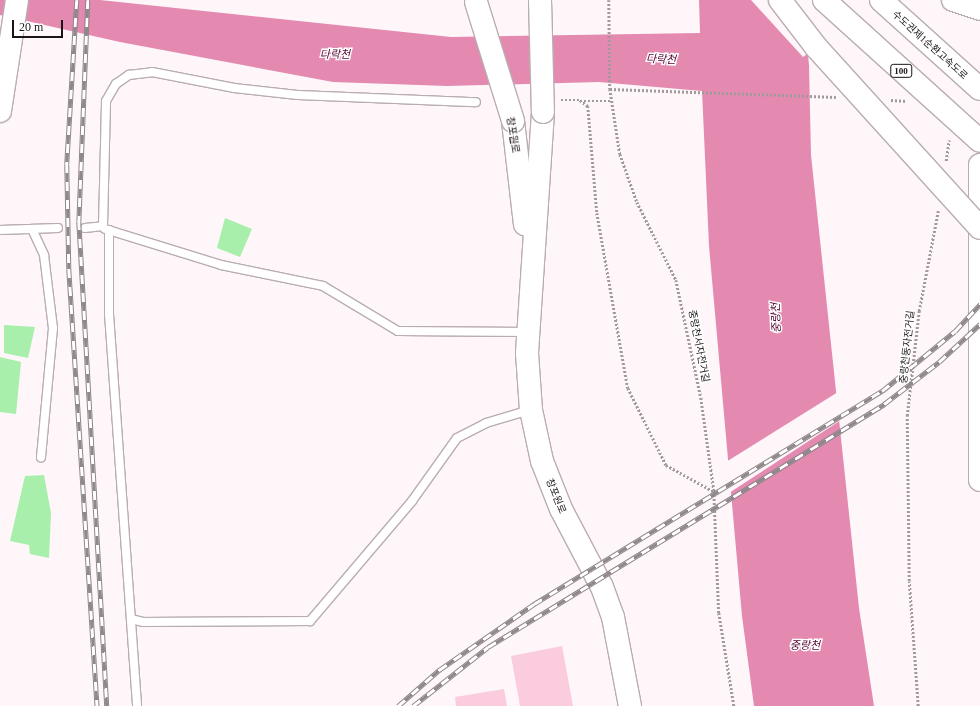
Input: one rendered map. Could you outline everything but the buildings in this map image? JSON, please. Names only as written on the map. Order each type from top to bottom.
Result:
[{"type":"main road","points":[[0,111],[17,0]]},
{"type":"main road","name":"창포원로","points":[[540,0],[550,106],[530,275],[528,332],[531,410],[542,461],[561,509],[602,587],[612,617],[630,706]]},
{"type":"main road","points":[[780,0],[816,47],[980,228]]},
{"type":"main road","name":"100","points":[[824,0],[980,140]]},
{"type":"main road","name":"수도권제1순환고속도로","points":[[881,0],[980,89]]},
{"type":"main road","points":[[953,0],[980,9]]},
{"type":"main road","name":"창포원로","points":[[476,1],[513,121],[530,275]]},
{"type":"main road","points":[[980,165],[980,480]]},
{"type":"lane","points":[[137,706],[109,314],[105,229],[106,101],[116,84],[129,75],[152,72],[234,88],[298,95],[476,102]]},
{"type":"lane","points":[[0,230],[58,228]]},
{"type":"lane","points":[[86,228],[105,229],[221,265],[323,286],[398,331],[528,332]]},
{"type":"lane","points":[[32,229],[44,255],[53,328],[41,457]]},
{"type":"lane","points":[[131,619],[143,622],[310,621],[412,501],[457,438],[486,424],[531,410]]},
{"type":"path","name":"중랑천서자전거길","points":[[609,0],[610,89],[628,177],[682,298],[714,491],[719,612],[734,706]]},
{"type":"path","points":[[610,89],[845,98]]},
{"type":"path","points":[[584,101],[588,106],[597,213],[628,388],[666,465],[714,491]]},
{"type":"path","points":[[550,106],[584,101],[612,101]]},
{"type":"path","points":[[946,165],[950,136]]},
{"type":"path","name":"중랑천동자전거길","points":[[918,706],[908,581],[907,416],[919,311],[940,202]]},
{"type":"shaded area","points":[[562,646],[573,706],[520,706],[511,656]]},
{"type":"shaded area","points":[[504,689],[507,706],[456,706],[455,697]]},
{"type":"water","name":"중랑천","points":[[0,0],[100,0],[451,37],[700,33],[699,0],[802,0],[809,65],[811,155],[859,608],[874,706],[754,706],[742,616],[709,246],[702,91],[599,82],[447,86],[333,82],[120,42],[0,15]]},
{"type":"pier","points":[[751,0],[804,0],[810,52],[803,57]]},
{"type":"pier","points":[[838,392],[841,420],[729,493],[726,462]]},
{"type":"railway","points":[[77,0],[67,164],[69,269],[97,706]]},
{"type":"railway","points":[[88,0],[79,221],[107,706]]},
{"type":"railway","points":[[398,706],[439,670],[534,604],[882,391],[955,331],[980,304]]},
{"type":"railway","points":[[413,706],[488,647],[884,404],[939,362],[980,324]]},
{"type":"water label","name":"다락천","points":[[335,54]]},
{"type":"water label","name":"다락천","points":[[661,59]]}]
